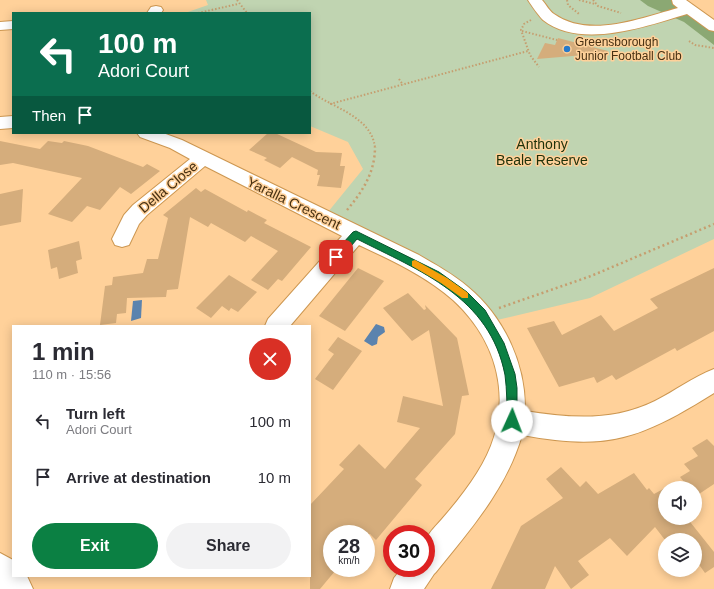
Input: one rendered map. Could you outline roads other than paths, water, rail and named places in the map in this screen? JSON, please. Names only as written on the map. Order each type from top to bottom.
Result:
[{"type":"street","points":[[535,0],[547,16],[562,25],[583,30],[605,30],[689,9]]},
{"type":"street","points":[[676,0],[714,27]]},
{"type":"street","points":[[0,26],[12,25]]},
{"type":"street","points":[[0,123],[12,122]]},
{"type":"street","name":"Yaralla Crescent","points":[[149,134],[176,144],[436,275],[464,294],[481,313],[495,334],[506,360],[512,388],[512,421],[503,452],[489,477],[435,550]]},
{"type":"street","name":"Della Close","points":[[123,239],[131,220],[140,210],[203,158]]},
{"type":"street","points":[[277,325],[356,234]]},
{"type":"street","points":[[512,421],[578,430],[613,428],[646,418],[714,380]]},
{"type":"street","points":[[0,568],[18,589]]},
{"type":"street","points":[[405,589],[414,577]]},
{"type":"water","points":[[142,300],[141,318],[131,321],[133,301]]},
{"type":"water","points":[[376,324],[384,327],[385,332],[378,337],[377,344],[372,346],[364,341]]},
{"type":"place","name":"Greensborough Junior Football Club","points":[[567,49]]},
{"type":"park label","name":"Anthony Beale Reserve","points":[[542,152]]}]
